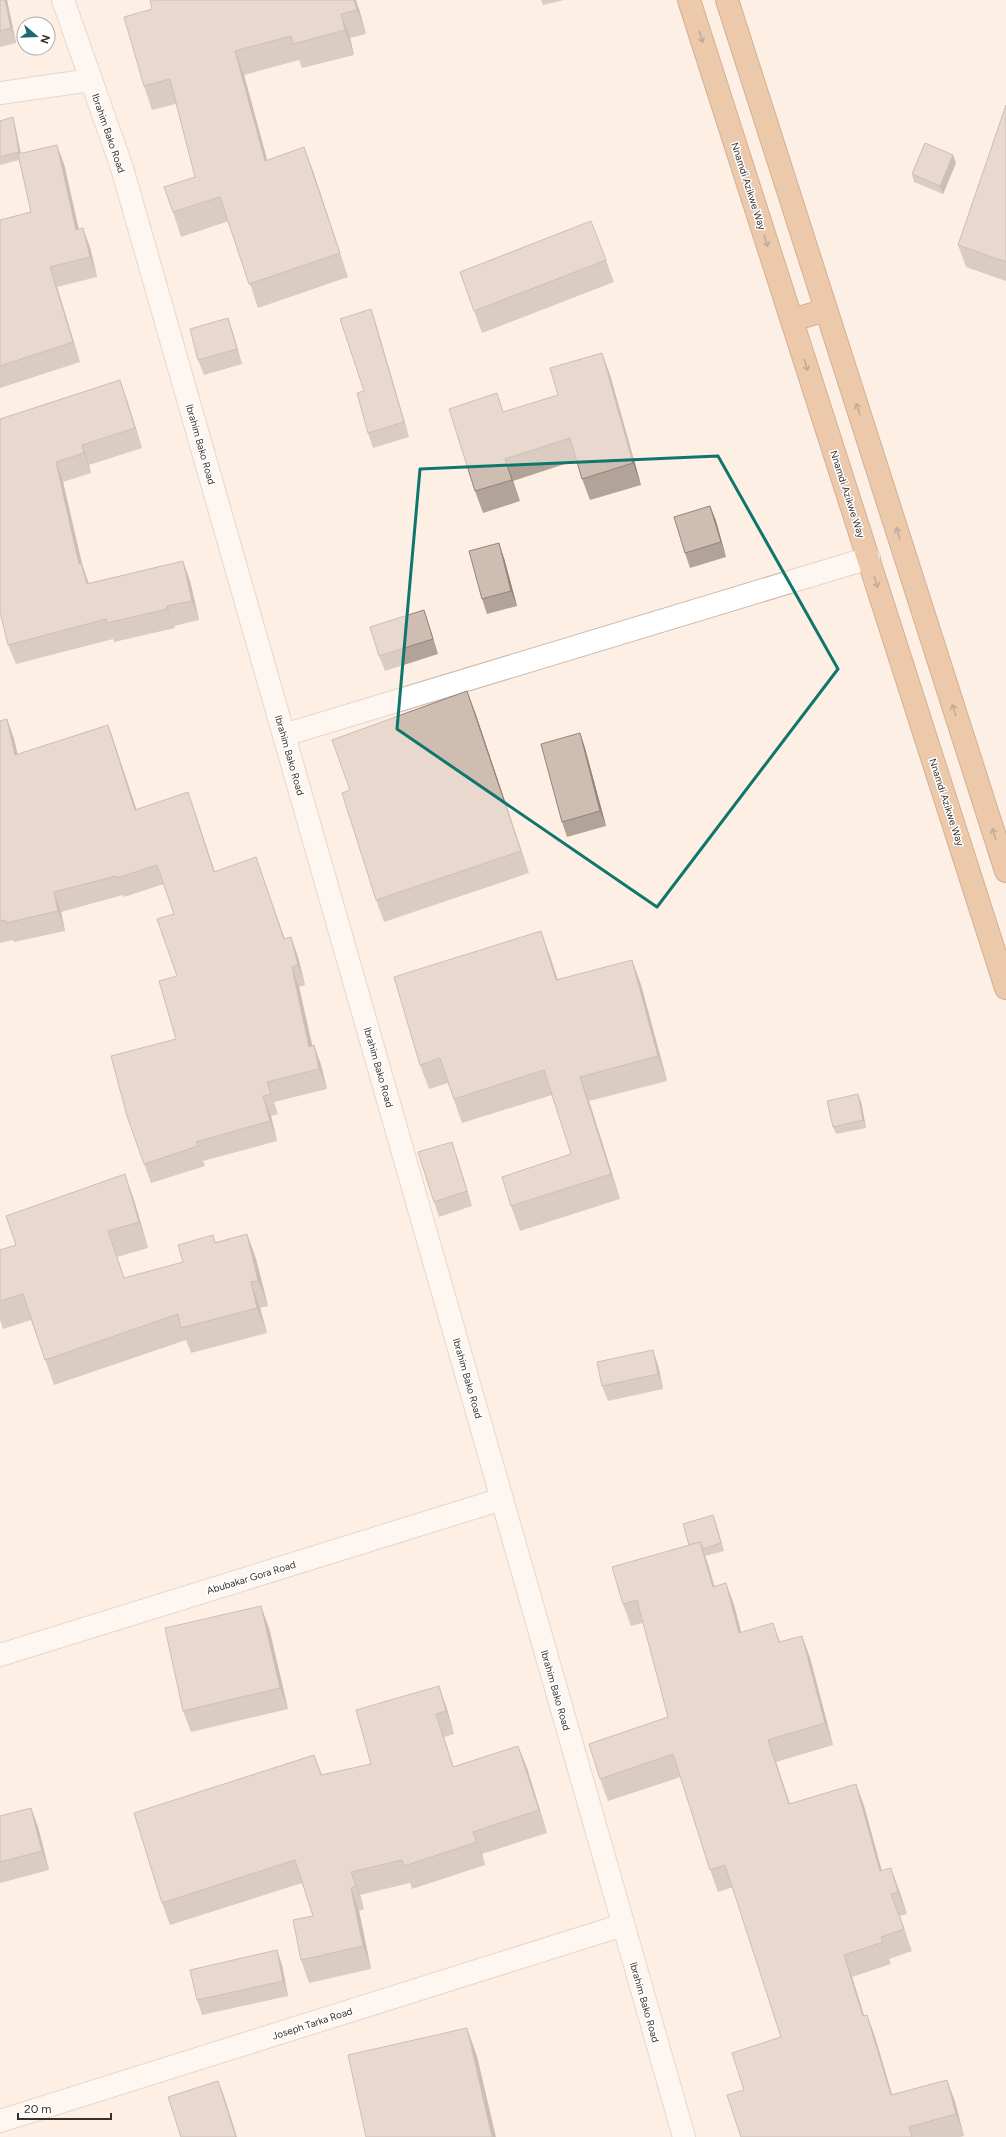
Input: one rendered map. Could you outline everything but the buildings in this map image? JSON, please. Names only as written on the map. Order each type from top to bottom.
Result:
[{"type":"highway","name":"Nnamdi Azikwe Way","points":[[689,0],[1006,988]]},
{"type":"highway","points":[[727,0],[1006,871]]},
{"type":"highway","points":[[792,320],[826,310]]},
{"type":"street","name":"Ibrahim Bako Road","points":[[63,0],[122,168],[684,2137]]},
{"type":"street","points":[[0,94],[91,80]]},
{"type":"street","points":[[284,734],[869,558]]},
{"type":"street","name":"Abubakar Gora Road","points":[[0,1655],[502,1499]]},
{"type":"street","name":"Joseph Tarka Road","points":[[0,2121],[623,1925]]},
{"type":"highlighted area","points":[[718,456],[838,669],[657,907],[397,729],[420,469]]}]
